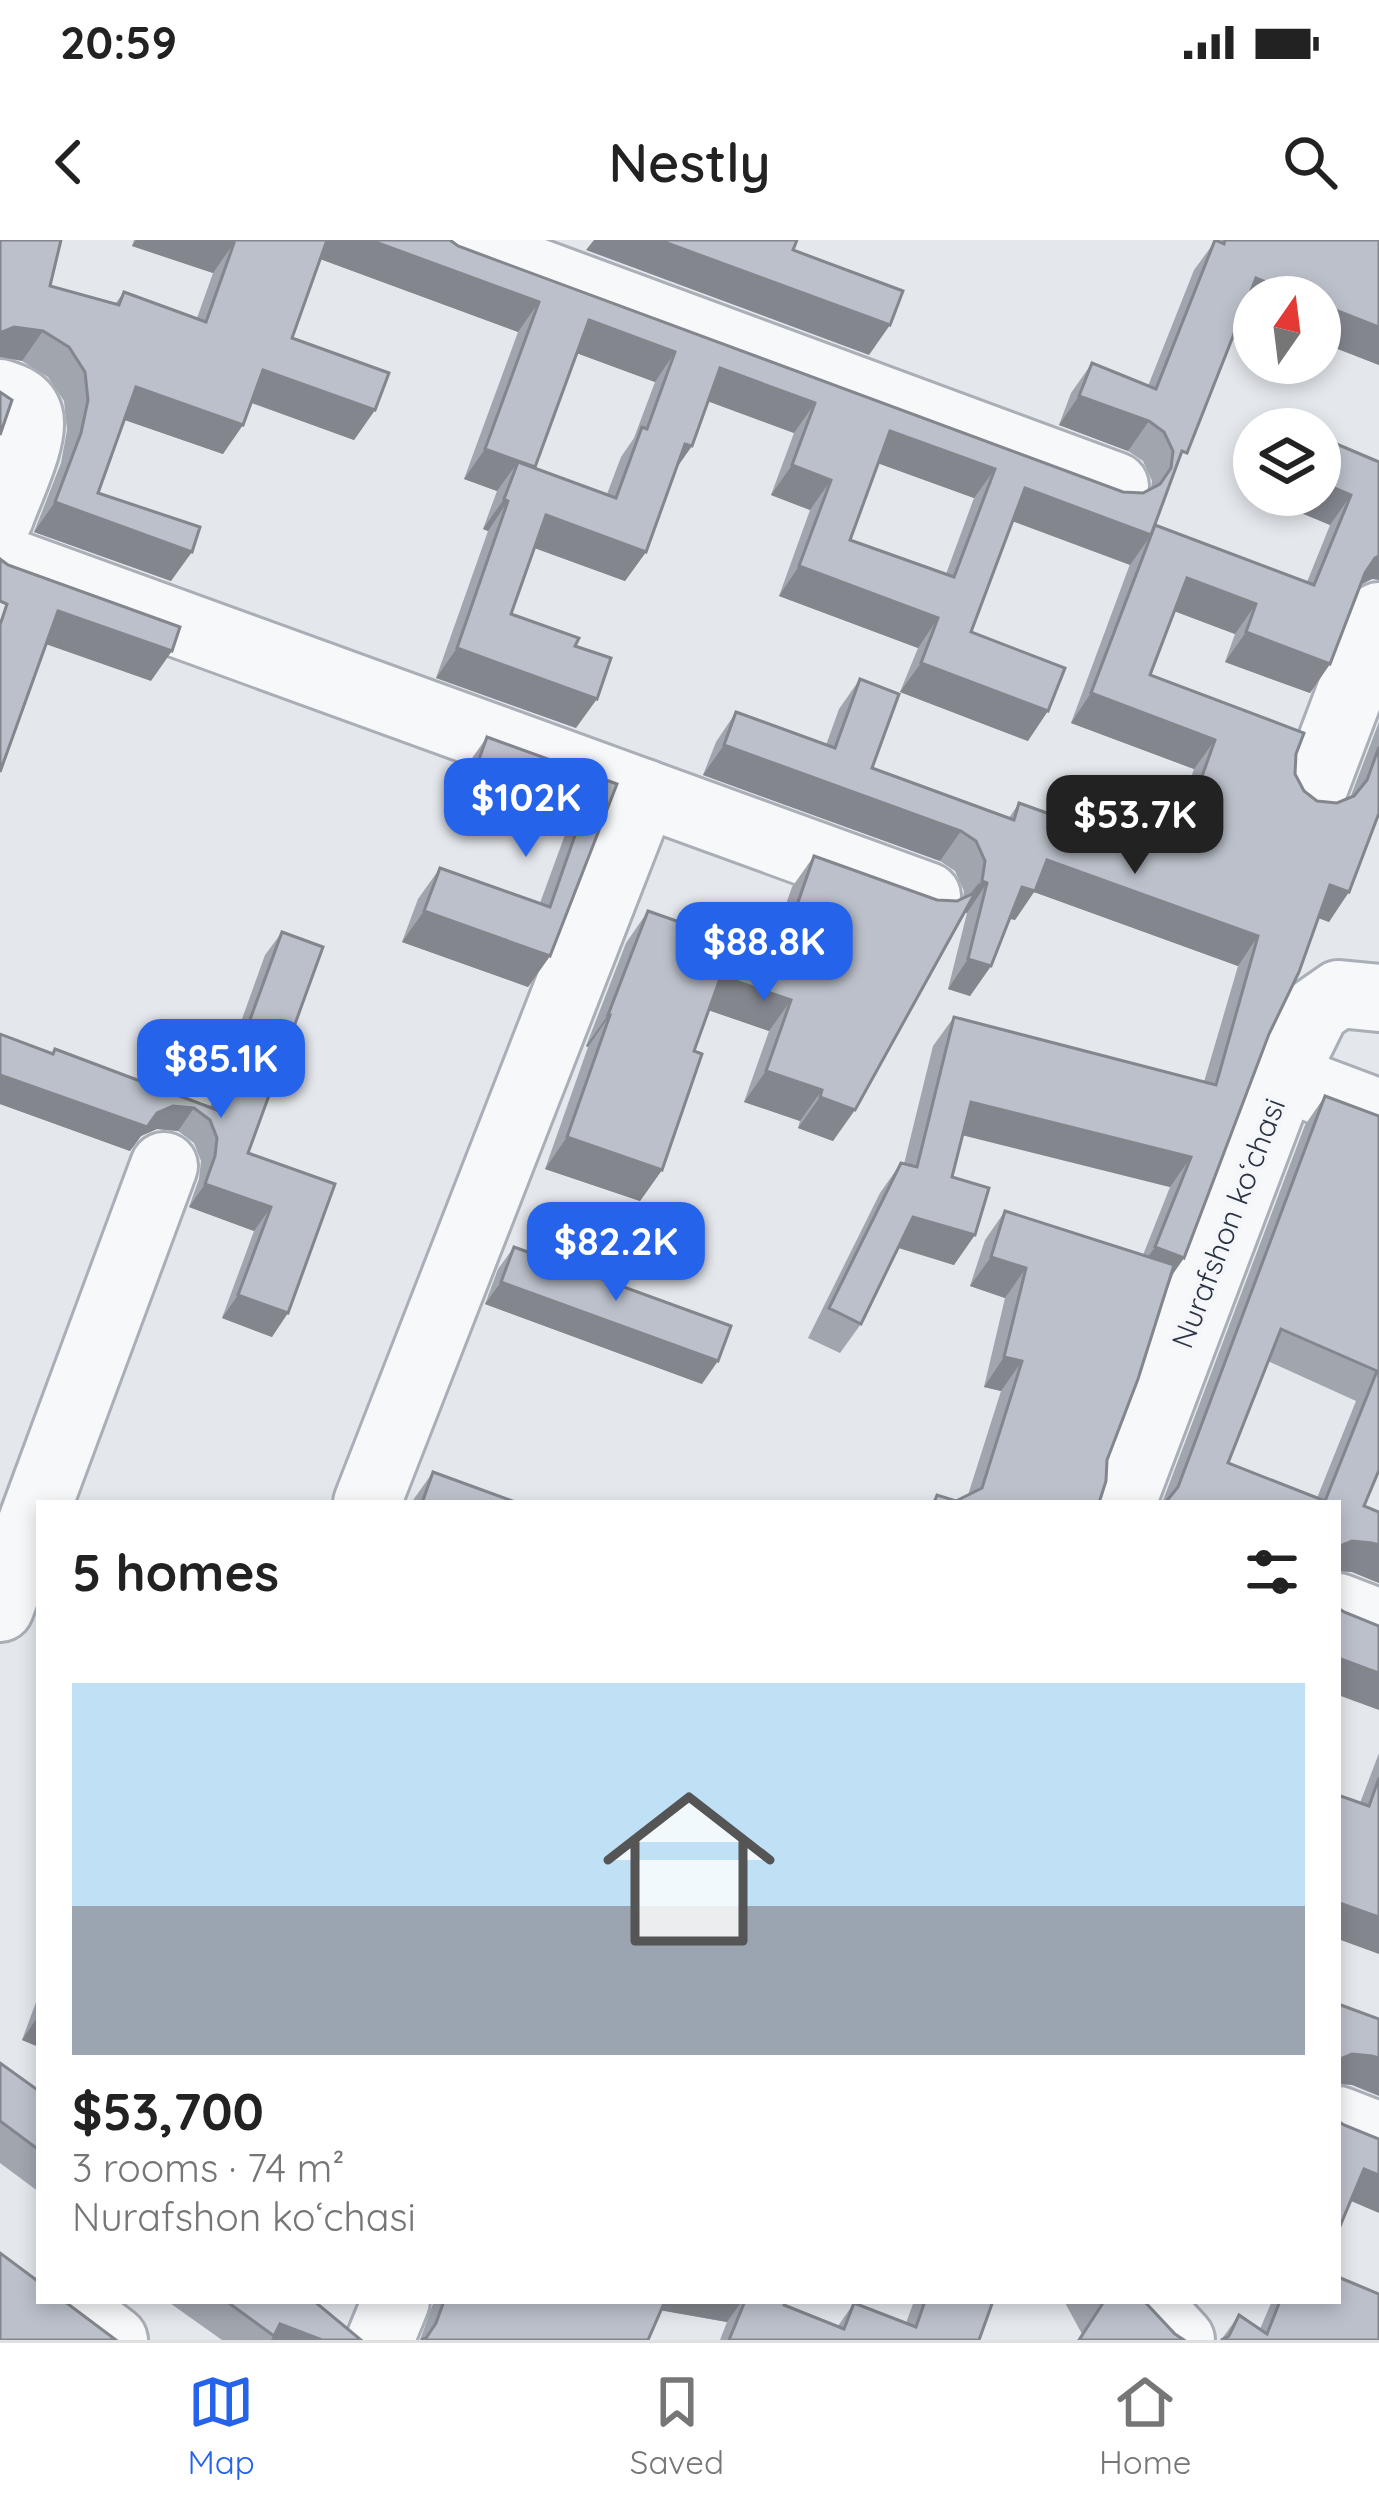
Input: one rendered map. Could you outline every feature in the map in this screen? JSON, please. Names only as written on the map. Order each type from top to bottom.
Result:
[{"type":"street","points":[[449,240],[1115,487]]},
{"type":"street","points":[[0,393],[18,399],[29,411],[31,431],[0,517]]},
{"type":"street","points":[[0,559],[927,896]]},
{"type":"street","points":[[1311,796],[1379,616]]},
{"type":"street","points":[[368,1500],[644,794]]},
{"type":"street","name":"Nurafshon koʻchasi","points":[[1123,1500],[1283,1077],[1316,1010],[1339,994],[1379,998]]},
{"type":"street","points":[[1283,1077],[1379,1113]]},
{"type":"street","points":[[40,1500],[164,1166]]},
{"type":"street","points":[[0,1609],[36,1512]]},
{"type":"street","points":[[1341,1608],[1379,1623]]},
{"type":"street","points":[[1341,2121],[1379,2136]]},
{"type":"street","points":[[380,2340],[395,2304]]},
{"type":"street","points":[[1148,2304],[1181,2340]]},
{"type":"building","points":[[0,240],[61,240],[50,286],[119,305],[124,292],[206,322],[234,243],[224,240],[327,240],[292,338],[389,373],[375,410],[263,370],[243,425],[136,387],[98,493],[200,527],[192,552],[55,502],[81,433],[88,400],[85,372],[69,347],[43,331],[14,327],[0,333]]},
{"type":"building","points":[[370,240],[450,240],[1123,492],[1143,493],[1160,484],[1171,468],[1173,451],[1164,432],[1149,421],[1079,396],[1092,363],[1156,389],[1215,240],[1224,244],[1225,240],[1379,240],[1379,327],[1341,312],[1341,276],[1233,276],[1233,336],[1151,535],[1025,488],[971,632],[1065,668],[1048,711],[921,663],[938,618],[799,566],[831,480],[792,465],[815,403],[720,368],[692,446],[685,444],[646,552],[546,515],[511,614],[579,638],[575,646],[611,658],[597,699],[457,648],[518,462],[616,498],[675,352],[589,320],[535,467],[485,449],[539,302]],"holes":[[[890,431],[995,469],[954,577],[850,540]]]},
{"type":"building","points":[[659,240],[797,240],[793,250],[903,291],[890,325]]},
{"type":"building","points":[[0,392],[12,400],[0,435]]},
{"type":"building","points":[[1341,446],[1379,462],[1379,556],[1365,573],[1330,664],[1246,632],[1256,604],[1187,578],[1150,675],[1304,733],[1295,774],[1304,791],[1317,801],[1337,803],[1354,796],[1367,780],[1379,747],[1379,813],[1349,892],[1330,885],[1184,1258],[1155,1247],[1191,1157],[971,1102],[952,1177],[989,1188],[975,1235],[913,1217],[861,1324],[829,1308],[901,1163],[917,1167],[954,1017],[1216,1085],[1258,936],[1047,860],[1035,891],[1022,887],[991,966],[968,959],[987,883],[982,881],[985,861],[976,841],[961,831],[724,745],[736,712],[835,748],[860,679],[899,694],[872,768],[1014,820],[1019,803],[1142,847],[1155,810],[1186,821],[1215,740],[1091,693],[1155,525],[1314,585],[1351,495],[1341,491]]},
{"type":"building","points":[[0,559],[180,627],[172,651],[58,611],[0,772],[0,625],[7,604],[0,601]]},
{"type":"building","points":[[487,737],[617,784],[550,956],[424,911],[440,868],[550,907],[587,801],[478,762]]},
{"type":"building","points":[[814,856],[937,900],[957,901],[980,884],[855,1110],[820,1097],[822,1090],[766,1071],[791,1000],[721,976],[694,1051],[702,1054],[662,1170],[567,1137],[648,911],[779,957]]},
{"type":"building","points":[[282,932],[323,947],[248,1153],[335,1184],[288,1313],[238,1295],[271,1207],[205,1184],[217,1138],[210,1120],[194,1108],[173,1106],[157,1113],[147,1127],[0,1075],[0,1034],[53,1054],[55,1049],[217,1110]]},
{"type":"building","points":[[1325,1096],[1379,1116],[1379,1470],[1364,1506],[1379,1512],[1379,1545],[1352,1541],[1341,1546],[1341,1500],[1325,1500],[1377,1371],[1281,1329],[1228,1463],[1322,1500],[1167,1500],[1178,1487]]},
{"type":"building","points":[[1005,1211],[1174,1265],[1107,1460],[1100,1500],[958,1500],[982,1488],[1022,1361],[1004,1357],[1026,1268],[991,1257]]},
{"type":"building","points":[[514,1247],[731,1326],[718,1361],[501,1282]]},
{"type":"building","points":[[433,1472],[510,1500],[423,1500]]},
{"type":"building","points":[[1341,1610],[1379,1626],[1379,1673],[1341,1659]]},
{"type":"building","points":[[1379,1778],[1379,1917],[1341,1906],[1341,1796],[1369,1806]]},
{"type":"building","points":[[1341,2005],[1379,2019],[1379,2058],[1352,2054],[1341,2059]]},
{"type":"building","points":[[0,2063],[36,2089],[36,2148],[0,2121]]},
{"type":"building","points":[[1341,2123],[1379,2139],[1379,2175],[1364,2169],[1341,2224]]},
{"type":"building","points":[[0,2253],[36,2280],[36,2304],[68,2304],[116,2340],[0,2340]]},
{"type":"building","points":[[1341,2278],[1379,2294],[1379,2340],[1221,2340],[1229,2336],[1239,2315],[1267,2334],[1279,2304],[1341,2304]]},
{"type":"building","points":[[230,2304],[318,2304],[361,2340],[322,2340],[280,2324],[274,2336]]},
{"type":"building","points":[[443,2304],[664,2304],[648,2340],[421,2340],[436,2323]]},
{"type":"building","points":[[744,2304],[784,2304],[844,2329],[854,2304],[916,2327],[924,2304],[992,2304],[979,2340],[729,2340]]},
{"type":"building","points":[[1102,2304],[1147,2304],[1184,2340],[1079,2340]]}]
